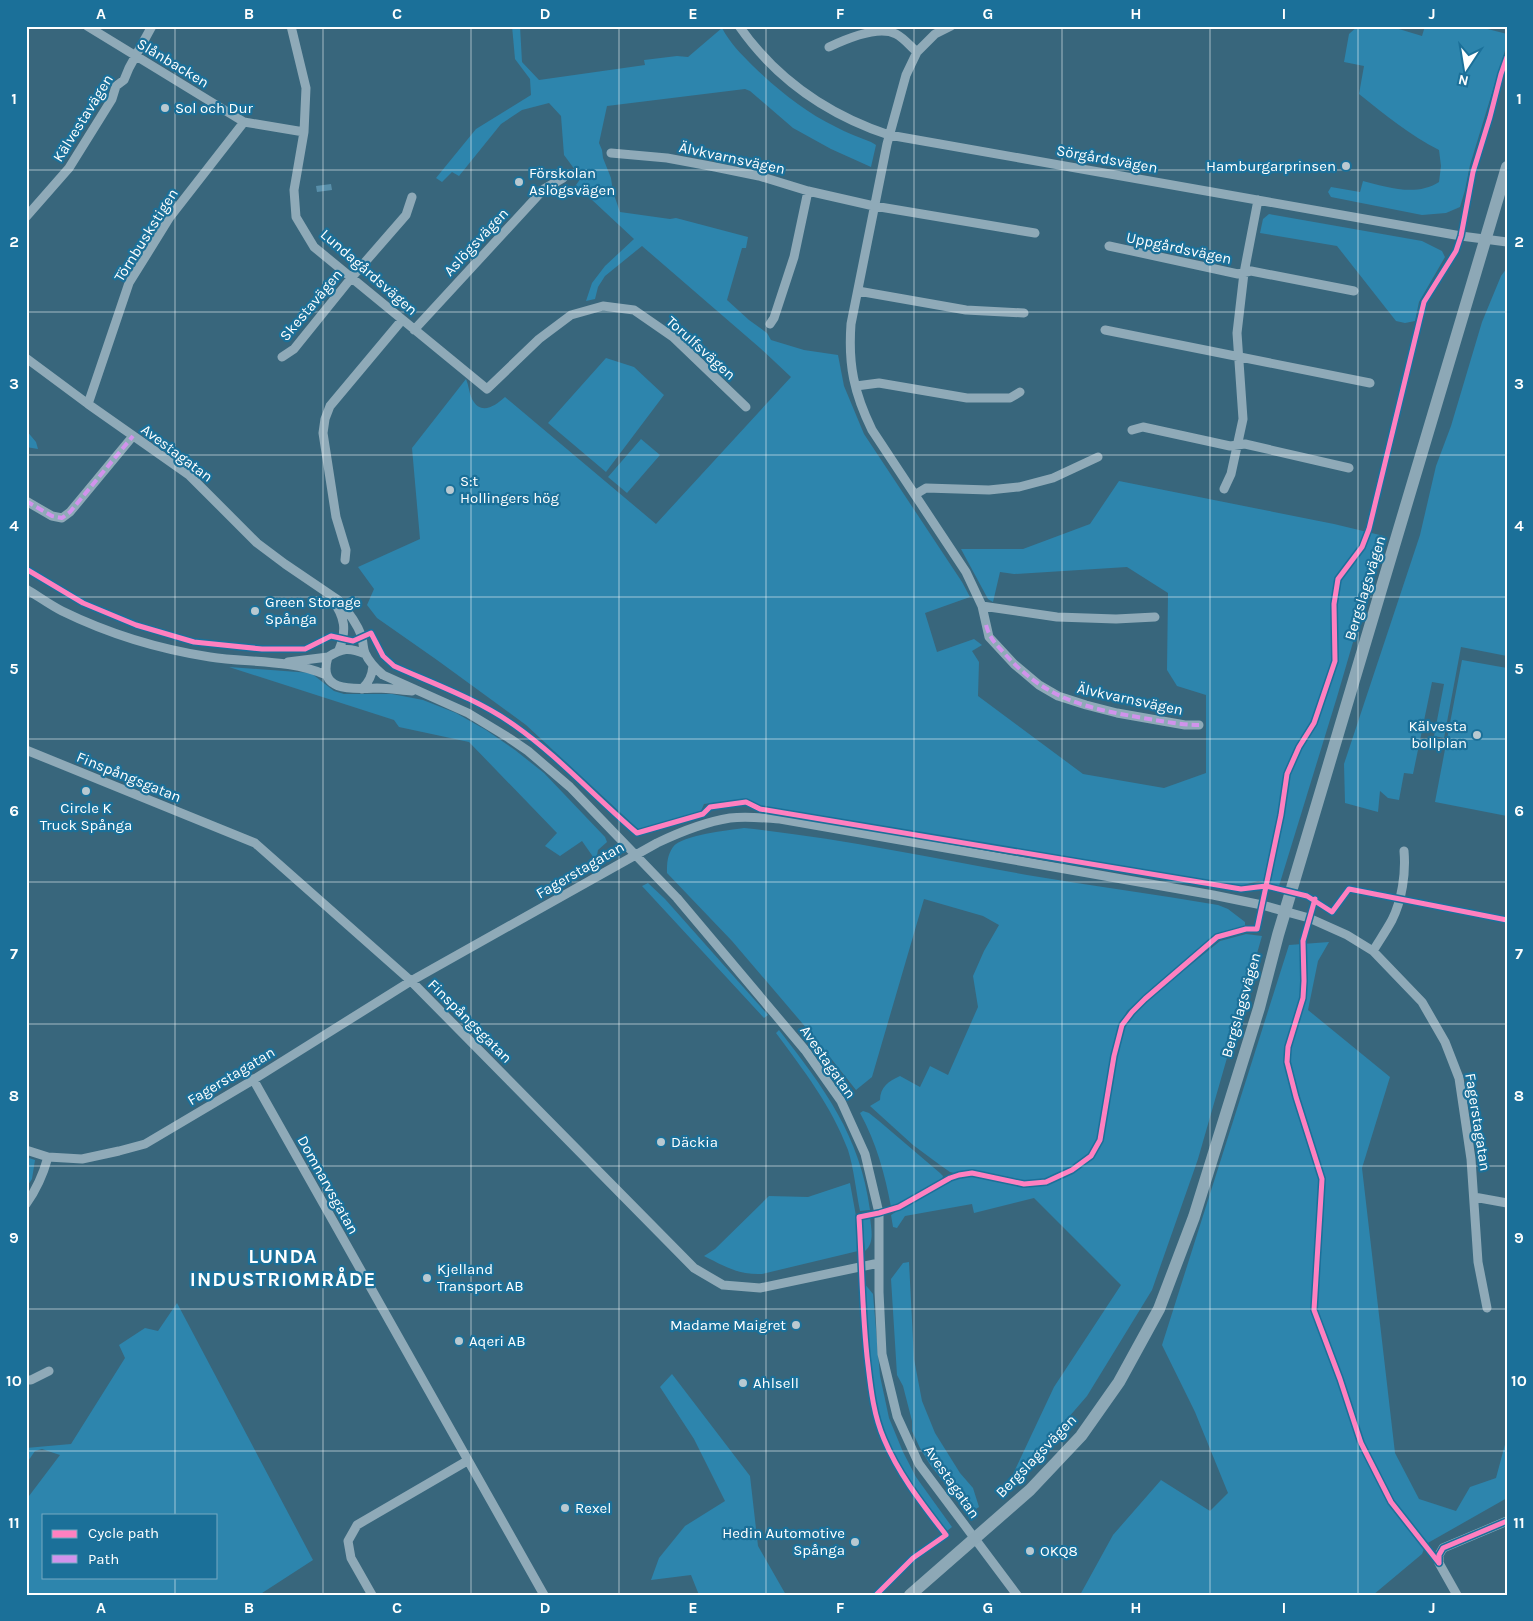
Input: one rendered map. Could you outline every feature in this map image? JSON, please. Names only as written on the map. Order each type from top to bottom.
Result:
[{"type":"main road","name":"Bergslagsvägen","points":[[910,1595],[1030,1490],[1081,1436],[1119,1382],[1159,1309],[1194,1217],[1259,1008],[1285,912],[1507,168]]},
{"type":"street","name":"Slånbacken","points":[[87,26],[244,122],[304,132]]},
{"type":"street","name":"Kälvestavägen","points":[[26,217],[69,168],[112,98],[116,86],[124,80],[152,26]]},
{"type":"street","name":"Lundagårdsvägen","points":[[291,26],[306,88],[304,132],[294,190],[296,217],[314,246],[487,389]]},
{"type":"street","name":"Sörgårdsvägen","points":[[739,26],[770,65],[794,86],[849,120],[890,136],[1486,240],[1507,242]]},
{"type":"street","name":"Älvkvarnsvägen","points":[[951,26],[935,34],[917,52],[906,75],[890,136],[851,324],[850,348],[852,371],[862,408],[872,430],[966,572],[982,606],[989,637],[1014,664],[1039,685],[1058,696],[1086,706],[1185,725],[1200,725]]},
{"type":"street","points":[[829,47],[851,37],[882,31],[896,34],[917,52]]},
{"type":"street","name":"Törnbuskstigen","points":[[88,404],[129,283],[170,218],[244,122]]},
{"type":"street","name":"Älvkvarnsvägen","points":[[611,153],[667,158],[720,168],[759,176],[808,191],[874,206],[1035,233]]},
{"type":"street","name":"Aslögsvägen","points":[[414,330],[544,189],[563,178]]},
{"type":"street","points":[[770,324],[774,318],[794,257],[808,191]]},
{"type":"street","name":"Skestavägen","points":[[282,357],[294,349],[352,277],[406,215],[412,197]]},
{"type":"street","name":"Uppgårdsvägen","points":[[1224,489],[1231,474],[1243,419],[1237,333],[1244,273],[1258,200]]},
{"type":"street","name":"Uppgårdsvägen","points":[[1109,246],[1238,274],[1252,271],[1354,291]]},
{"type":"street","points":[[858,291],[966,310],[1024,313]]},
{"type":"street","name":"Torulfsvägen","points":[[487,389],[540,339],[571,315],[603,306],[634,310],[673,337],[746,407]]},
{"type":"street","points":[[345,560],[346,550],[336,517],[324,442],[325,419],[330,406],[402,320]]},
{"type":"street","points":[[1105,330],[1370,383]]},
{"type":"street","name":"Avestagatan","points":[[26,358],[189,475],[257,543],[338,600],[362,637],[365,654],[373,666],[383,675],[468,713],[509,738],[570,787],[677,898],[805,1050],[841,1101],[865,1154],[879,1214],[882,1354],[897,1416],[920,1464],[1017,1595]]},
{"type":"street","points":[[856,386],[879,383],[967,398],[1010,398],[1020,392]]},
{"type":"street","points":[[1132,430],[1143,427],[1230,446],[1245,444],[1348,468]]},
{"type":"street","points":[[26,501],[52,516],[62,518],[70,512],[133,436]]},
{"type":"street","points":[[916,494],[926,488],[989,490],[1020,487],[1053,478],[1098,457]]},
{"type":"street","points":[[26,589],[61,610],[119,636],[165,649],[211,658],[280,664],[326,674],[325,666],[328,657]]},
{"type":"street","name":"Avestagatan","points":[[329,595],[342,616],[344,639],[339,650]]},
{"type":"street","points":[[982,606],[1057,617],[1116,619],[1154,617]]},
{"type":"street","points":[[280,664],[328,657],[339,650],[348,649],[365,654]]},
{"type":"street","points":[[362,689],[372,675],[373,666]]},
{"type":"street","name":"Avestagatan","points":[[326,674],[335,685],[341,688],[395,689],[424,693]]},
{"type":"street","name":"Finspångsgatan","points":[[26,750],[256,843],[411,981],[694,1268],[723,1285],[760,1288],[879,1263]]},
{"type":"street","name":"Fagerstagatan","points":[[26,1150],[48,1157],[82,1159],[145,1144],[411,981],[635,855],[676,834],[713,822],[749,817],[780,819],[1262,905],[1312,919],[1347,935],[1373,951],[1422,1002],[1445,1042],[1459,1078],[1472,1159],[1478,1262],[1487,1308]]},
{"type":"street","points":[[1373,951],[1392,920],[1399,900],[1405,864],[1404,850]]},
{"type":"street","name":"Domnarvsgatan","points":[[253,1079],[544,1595]]},
{"type":"street","points":[[26,1204],[36,1190],[48,1157]]},
{"type":"street","points":[[1474,1197],[1507,1202]]},
{"type":"street","points":[[26,1380],[31,1380],[49,1371]]},
{"type":"street","points":[[372,1595],[351,1558],[348,1541],[357,1525],[467,1460]]},
{"type":"street","points":[[1457,1595],[1439,1563],[1439,1555],[1443,1548],[1507,1521]]},
{"type":"shaded area","points":[[512,26],[520,26],[522,62],[539,80],[645,65],[644,60],[677,56],[688,57],[722,28],[744,57],[792,100],[813,115],[876,145],[871,167],[831,149],[793,128],[750,91],[745,89],[607,106],[599,143],[620,212],[670,219],[676,218],[748,237],[746,248],[742,248],[727,300],[767,333],[771,340],[804,350],[838,355],[844,386],[864,434],[970,597],[925,613],[937,652],[974,639],[982,645],[972,651],[979,662],[978,696],[1083,774],[1164,788],[1206,773],[1206,695],[1177,686],[1167,670],[1168,593],[1127,567],[1014,574],[1000,572],[993,602],[988,599],[961,549],[1023,549],[1090,524],[1119,481],[1334,524],[1384,536],[1279,886],[1258,881],[1237,887],[762,808],[745,799],[704,804],[701,811],[644,829],[638,829],[526,725],[377,618],[367,605],[374,589],[358,567],[420,539],[412,448],[466,379],[471,397],[476,404],[480,407],[488,408],[497,404],[505,397],[656,524],[791,377],[642,246],[605,276],[598,287],[595,299],[586,301],[592,283],[605,266],[634,239],[576,185],[581,178],[564,155],[561,116],[549,103],[522,110],[501,124],[459,176],[452,172],[442,182],[436,178],[476,129],[531,95],[530,79],[515,59]]},
{"type":"shaded area","points":[[1358,26],[1389,26],[1422,36],[1425,26],[1476,26],[1507,34],[1507,44],[1470,165],[1460,207],[1446,213],[1422,215],[1331,197],[1328,192],[1331,187],[1360,192],[1363,181],[1392,188],[1411,190],[1430,187],[1439,182],[1441,166],[1439,150],[1388,117],[1359,94],[1364,66],[1344,62],[1349,34]]},
{"type":"shaded area","points":[[331,184],[332,190],[317,192],[316,186]]},
{"type":"shaded area","points":[[1269,214],[1422,241],[1442,251],[1445,257],[1419,302],[1415,321],[1405,323],[1396,321],[1337,246],[1260,233],[1263,219]]},
{"type":"shaded area","points":[[1507,268],[1507,656],[1461,647],[1444,738],[1434,736],[1444,684],[1432,682],[1413,774],[1404,773],[1399,800],[1388,798],[1380,791],[1378,812],[1345,803],[1344,764],[1420,535],[1436,466],[1451,426],[1482,322],[1501,276]]},
{"type":"shaded area","points":[[606,358],[634,367],[664,395],[606,472],[548,423]]},
{"type":"shaded area","points":[[26,430],[36,442],[38,449],[26,447]]},
{"type":"shaded area","points":[[641,439],[660,455],[627,493],[608,477]]},
{"type":"shaded area","name":"Kälvesta bollplan","points":[[1462,660],[1507,668],[1507,816],[1435,802]]},
{"type":"shaded area","points":[[229,667],[311,673],[334,691],[344,694],[392,694],[423,700],[456,713],[486,730],[544,773],[605,837],[607,842],[598,850],[596,861],[582,841],[560,856],[545,846],[557,833],[469,742],[399,727],[394,720]]},
{"type":"shaded area","points":[[744,828],[850,843],[1027,875],[1218,905],[1228,909],[1245,922],[1245,926],[1214,937],[1127,1011],[1114,1045],[1108,1081],[1112,1090],[1120,1040],[1128,1020],[1134,1012],[1220,941],[1246,934],[1262,936],[1198,1159],[1152,1290],[1087,1396],[1005,1491],[1054,1387],[1121,1285],[1034,1198],[974,1213],[972,1204],[905,1216],[897,1228],[893,1227],[891,1215],[917,1198],[963,1175],[950,1172],[913,1145],[870,1106],[880,1100],[880,1095],[886,1085],[900,1076],[920,1087],[930,1066],[948,1075],[978,1007],[973,976],[984,951],[999,925],[983,916],[924,899],[872,1077],[856,1090],[814,1037],[732,941],[667,873],[670,853],[678,843],[695,836]]},
{"type":"shaded area","points":[[648,883],[665,899],[768,1015],[764,1018],[642,886]]},
{"type":"shaded area","points":[[1329,942],[1318,961],[1308,1010],[1390,1077],[1362,1168],[1395,1453],[1419,1499],[1456,1511],[1470,1487],[1496,1478],[1507,1437],[1507,1498],[1426,1544],[1422,1554],[1373,1595],[1080,1595],[1113,1535],[1161,1480],[1210,1511],[1228,1493],[1195,1412],[1162,1345],[1289,945]]},
{"type":"shaded area","points":[[779,1030],[825,1093],[849,1135],[865,1183],[870,1210],[860,1211],[850,1157],[834,1118],[797,1061],[776,1033]]},
{"type":"shaded area","points":[[863,1111],[879,1121],[940,1173],[943,1176],[942,1179],[891,1207],[879,1158],[871,1135],[860,1113]]},
{"type":"shaded area","points":[[26,1157],[35,1160],[32,1179],[26,1188]]},
{"type":"shaded area","points":[[850,1183],[856,1216],[858,1251],[762,1274],[738,1271],[704,1256],[715,1249],[769,1196],[808,1197]]},
{"type":"shaded area","points":[[870,1217],[871,1240],[865,1251],[862,1219]]},
{"type":"shaded area","points":[[909,1262],[914,1359],[922,1401],[935,1433],[960,1473],[973,1488],[979,1507],[969,1513],[931,1466],[920,1448],[912,1431],[912,1421],[903,1386],[897,1375],[891,1279],[903,1263]]},
{"type":"shaded area","points":[[864,1283],[873,1294],[880,1376],[889,1418],[916,1477],[952,1527],[947,1531],[934,1517],[906,1477],[882,1425],[870,1369]]},
{"type":"shaded area","points":[[177,1303],[313,1560],[259,1595],[26,1595],[26,1500],[60,1455],[42,1449],[35,1451],[26,1464],[26,1448],[71,1444],[125,1358],[119,1345],[145,1328],[158,1331]]},
{"type":"shaded area","points":[[672,1374],[750,1476],[758,1546],[786,1595],[699,1595],[691,1575],[651,1580],[659,1558],[685,1526],[725,1501],[694,1439],[660,1387]]},
{"type":"marked path","points":[[26,501],[52,516],[62,518],[70,512],[133,436]]},
{"type":"marked path","points":[[986,625],[993,640],[1019,669],[1035,681],[1067,699],[1122,714],[1171,723],[1199,725]]},
{"type":"cycle path","points":[[876,1595],[913,1558],[946,1535],[904,1477],[884,1439],[875,1412],[866,1347],[859,1217],[899,1207],[950,1178],[959,1175],[972,1173],[1024,1184],[1046,1182],[1072,1170],[1091,1156],[1100,1140],[1114,1056],[1122,1025],[1145,999],[1217,937],[1246,929],[1257,929],[1281,815],[1287,774],[1299,747],[1314,723],[1335,661],[1334,604],[1338,579],[1362,547],[1369,529],[1424,302],[1456,251],[1461,236],[1473,172],[1507,57]]},
{"type":"cycle path","points":[[26,569],[83,603],[136,625],[194,642],[262,649],[305,649],[331,636],[353,641],[371,633],[383,656],[394,666],[485,707],[514,725],[561,764],[637,833],[703,814],[710,807],[746,802],[760,809],[1241,889],[1266,886],[1307,896],[1332,912],[1349,889],[1507,920]]},
{"type":"cycle path","points":[[1315,899],[1303,941],[1303,998],[1288,1047],[1287,1062],[1322,1179],[1314,1310],[1340,1379],[1361,1443],[1391,1502],[1439,1563]]},
{"type":"cycle path","points":[[1439,1563],[1439,1555],[1443,1548],[1507,1521]]},
{"type":"place","name":"Sol och Dur","points":[[165,108]]},
{"type":"place","name":"Hamburgarprinsen","points":[[1346,166]]},
{"type":"place","name":"Förskolan Aslögsvägen","points":[[519,182]]},
{"type":"place","name":"S:t Hollingers hög","points":[[450,490]]},
{"type":"place","name":"Green Storage Spånga","points":[[255,611]]},
{"type":"place","name":"Kälvesta bollplan","points":[[1477,735]]},
{"type":"place","name":"Circle K Truck Spånga","points":[[86,791]]},
{"type":"place","name":"Däckia","points":[[661,1142]]},
{"type":"place","name":"Kjelland Transport AB","points":[[427,1278]]},
{"type":"place","name":"Madame Maigret","points":[[796,1325]]},
{"type":"place","name":"Aqeri AB","points":[[459,1341]]},
{"type":"place","name":"Ahlsell","points":[[743,1383]]},
{"type":"place","name":"Rexel","points":[[565,1508]]},
{"type":"place","name":"Hedin Automotive Spånga","points":[[855,1542]]},
{"type":"place","name":"OKQ8","points":[[1030,1551]]},
{"type":"district","name":"LUNDA INDUSTRIOMRÅDE","points":[[283,1268]]}]
